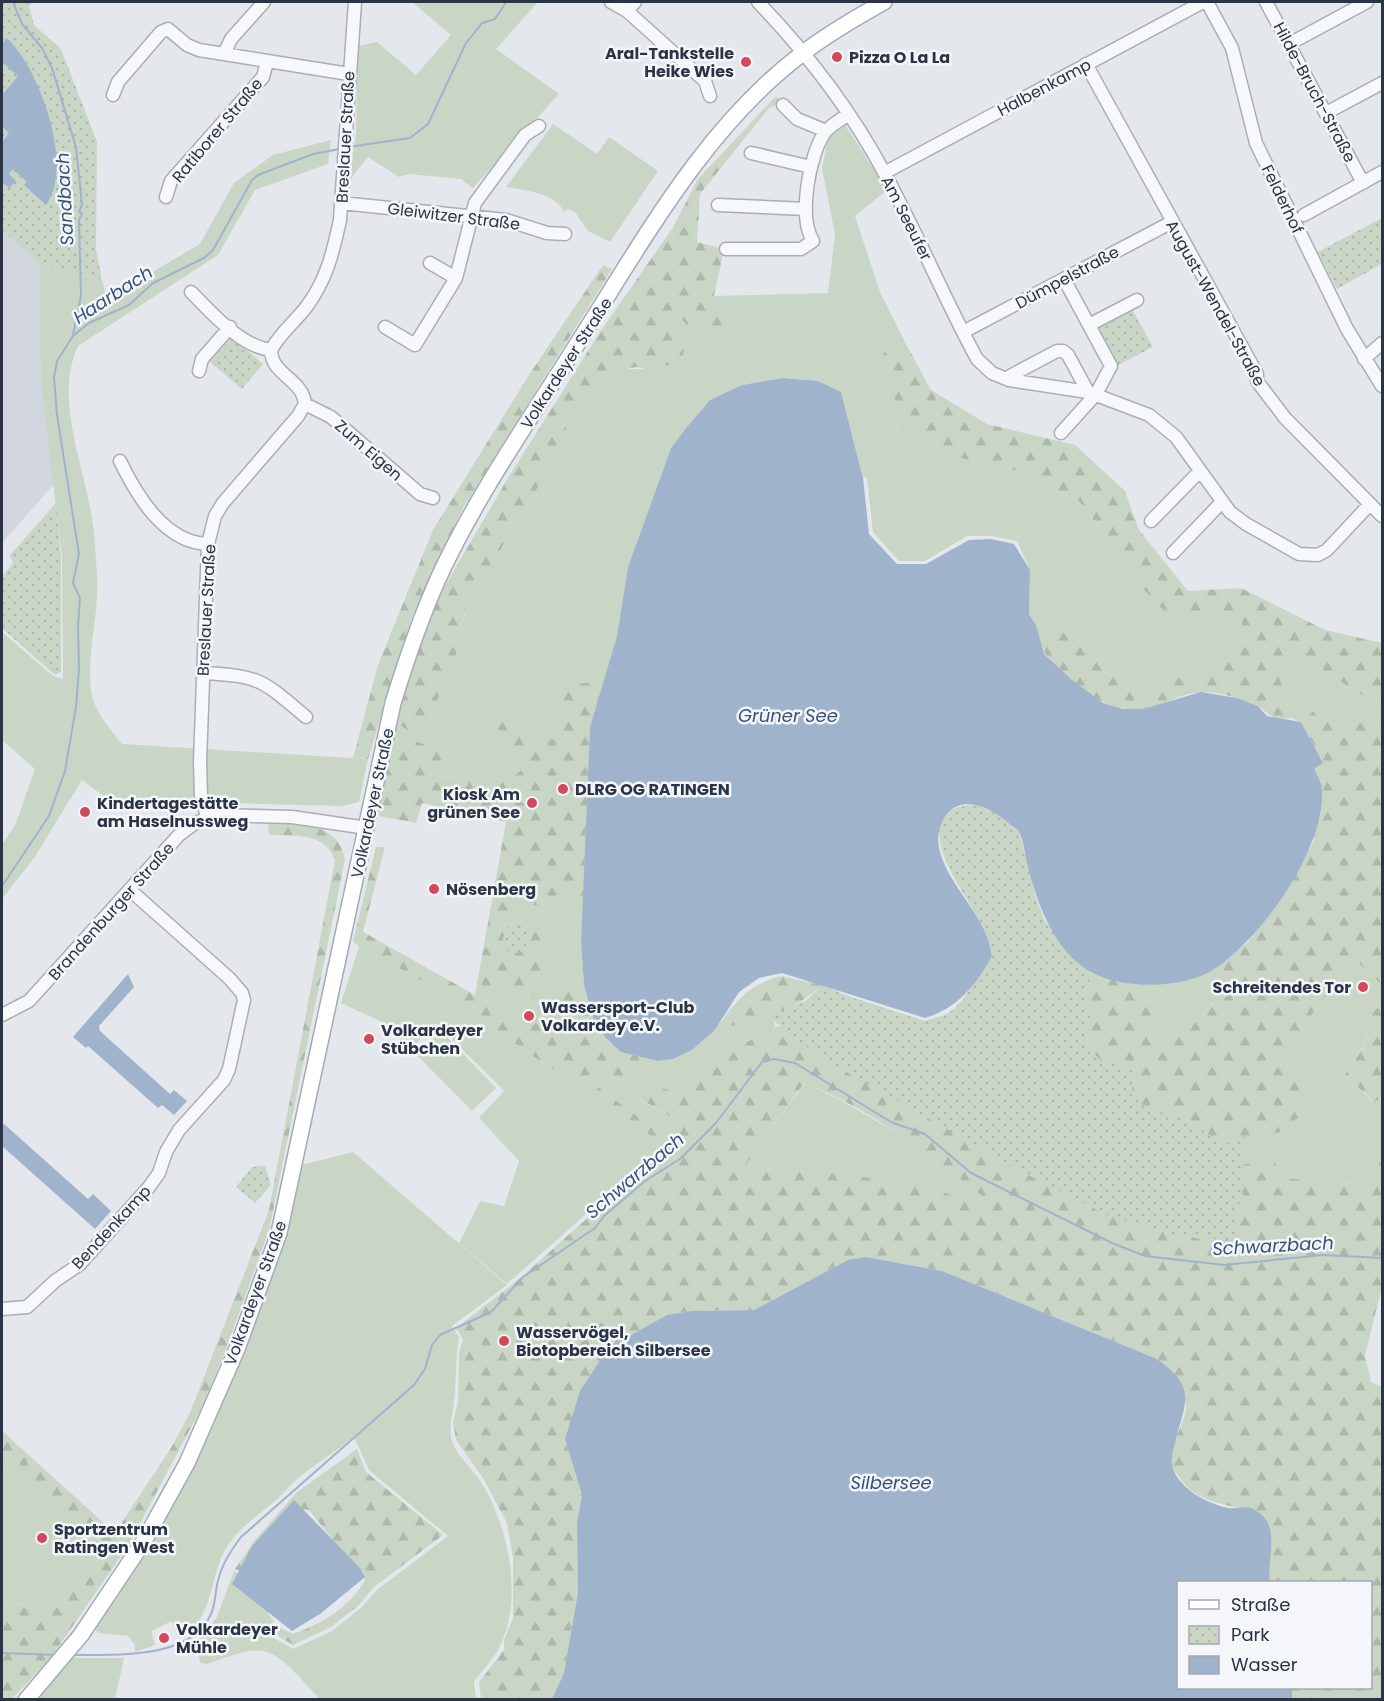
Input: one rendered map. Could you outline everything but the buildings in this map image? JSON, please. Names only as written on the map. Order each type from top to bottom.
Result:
[{"type":"main road","name":"Volkardeyer Straße","points":[[26,1700],[71,1647],[144,1541],[187,1463],[237,1349],[279,1233],[393,703],[438,579],[471,514],[683,182],[733,119],[804,52],[884,2]]},
{"type":"street","points":[[224,54],[231,39],[264,2]]},
{"type":"street","name":"Breslauer Straße","points":[[271,350],[305,308],[328,272],[341,203],[355,2]]},
{"type":"street","points":[[611,2],[631,6],[705,81],[710,96]]},
{"type":"street","name":"Am Seeufer","points":[[758,2],[804,52],[884,173],[963,332],[985,367],[1009,380],[1092,393],[1158,421],[1176,437],[1221,503],[1246,524],[1299,554],[1318,555],[1327,550],[1370,504]]},
{"type":"street","name":"Halbenkamp","points":[[884,173],[1203,2]]},
{"type":"street","name":"Felderhof","points":[[1208,2],[1232,48],[1256,143],[1364,359],[1383,386]]},
{"type":"street","name":"Hilde-Bruch-Straße","points":[[1266,2],[1363,183]]},
{"type":"street","points":[[1289,44],[1367,2]]},
{"type":"street","points":[[113,95],[118,82],[161,32],[168,30],[187,45],[199,50],[349,74]]},
{"type":"street","name":"Ratiborer Straße","points":[[166,197],[171,181],[263,77],[267,62]]},
{"type":"street","name":"August-Wendel-Straße","points":[[1086,64],[1257,374],[1257,381],[1285,418],[1383,516]]},
{"type":"street","points":[[1326,113],[1383,83]]},
{"type":"street","points":[[783,105],[797,120],[826,131]]},
{"type":"street","points":[[726,249],[801,249],[813,241],[806,230],[810,167],[826,131],[847,115]]},
{"type":"street","points":[[385,327],[416,345],[456,278],[470,215],[475,203],[520,141],[539,126]]},
{"type":"street","points":[[751,153],[810,167]]},
{"type":"street","points":[[1304,215],[1383,172]]},
{"type":"street","name":"Gleiwitzer Straße","points":[[341,203],[470,215],[506,220],[547,233],[565,234]]},
{"type":"street","points":[[718,205],[806,209]]},
{"type":"street","name":"Dümpelstraße","points":[[963,332],[1172,222]]},
{"type":"street","points":[[430,262],[456,278]]},
{"type":"street","points":[[1061,433],[1112,366],[1064,279]]},
{"type":"street","points":[[191,292],[256,347],[271,350],[273,362],[301,389],[304,404]]},
{"type":"street","points":[[1089,325],[1137,300]]},
{"type":"street","points":[[199,371],[202,359],[230,327]]},
{"type":"street","points":[[1364,359],[1383,343]]},
{"type":"street","points":[[1009,380],[1010,376],[1057,351],[1063,351],[1068,355],[1092,393]]},
{"type":"street","name":"Breslauer Straße","points":[[207,817],[201,795],[200,762],[208,544],[215,516],[223,503],[298,416],[304,404]]},
{"type":"street","name":"Zum Eigen","points":[[304,404],[331,417],[420,494],[433,498]]},
{"type":"street","points":[[120,461],[134,491],[152,512],[188,542],[208,544]]},
{"type":"street","points":[[1151,521],[1200,471]]},
{"type":"street","points":[[1173,553],[1221,503]]},
{"type":"street","points":[[203,673],[246,675],[261,681],[306,717]]},
{"type":"street","points":[[207,817],[292,817],[367,828]]},
{"type":"street","name":"Brandenburger Straße","points":[[2,1015],[29,1002],[179,835],[207,817]]},
{"type":"street","name":"Bendenkamp","points":[[2,1309],[27,1307],[55,1281],[80,1264],[149,1187],[159,1173],[166,1152],[179,1130],[224,1080],[233,1059],[244,1009],[242,993],[201,952],[129,890]]},
{"type":"shaded area","points":[[2,230],[40,264],[47,435],[55,483],[2,543]]},
{"type":"green space","points":[[2,2],[33,2],[29,6],[34,25],[61,49],[97,142],[96,249],[102,280],[40,264],[2,230]]},
{"type":"green space","points":[[412,2],[538,2],[496,49],[559,94],[473,188],[461,179],[409,174],[399,177],[368,157],[348,182],[356,134],[358,46],[377,42],[416,75],[451,35]]},
{"type":"green space","points":[[776,96],[782,102],[769,108],[700,194],[697,242],[724,249],[714,296],[738,331],[717,339],[687,325],[673,311],[663,324],[684,350],[681,362],[649,370],[637,367],[620,370],[611,367],[597,398],[568,416],[563,445],[487,572],[471,585],[456,656],[430,716],[408,730],[396,723],[432,608],[508,478],[598,335],[672,229],[698,179]]},
{"type":"green space","points":[[844,123],[887,190],[855,216],[880,292],[905,342],[883,353],[961,458],[1019,471],[1079,501],[1137,582],[1243,617],[1238,655],[1201,673],[1136,690],[1106,673],[1074,636],[1036,625],[1029,614],[1030,570],[1017,541],[992,536],[967,536],[925,561],[899,561],[873,532],[867,477],[863,478],[841,392],[818,381],[783,378],[742,385],[710,400],[671,448],[628,567],[617,636],[603,684],[584,683],[562,709],[554,741],[524,729],[529,719],[489,718],[530,763],[511,779],[435,776],[393,733],[396,723],[456,656],[471,585],[487,572],[562,445],[567,416],[596,398],[611,367],[649,370],[684,350],[662,324],[673,311],[687,325],[737,332],[714,296],[828,293],[835,235],[822,168],[829,135]]},
{"type":"green space","points":[[553,124],[597,154],[609,137],[658,171],[610,242],[588,231],[575,212],[568,209],[564,212],[560,206],[547,197],[506,187]]},
{"type":"green space","points":[[331,140],[328,164],[255,190],[218,255],[78,346],[71,367],[69,389],[74,435],[94,531],[97,603],[90,676],[95,705],[103,719],[122,744],[368,759],[359,802],[342,806],[109,800],[82,780],[34,858],[2,899],[2,845],[16,823],[35,769],[2,740],[2,632],[53,676],[63,679],[62,557],[41,383],[40,264],[102,280],[105,292],[109,295],[115,294],[200,244],[234,183],[273,155]]},
{"type":"green space","points":[[1382,218],[1382,264],[1337,289],[1318,252]]},
{"type":"green space","points":[[603,265],[612,269],[463,508],[412,617],[368,759],[353,758],[378,665],[433,530],[531,372]]},
{"type":"green space","points":[[1132,309],[1153,347],[1116,366],[1096,328]]},
{"type":"green space","points":[[232,337],[263,364],[242,389],[210,362]]},
{"type":"green space","points":[[905,342],[931,390],[987,424],[1075,445],[1125,491],[1139,530],[1188,591],[1241,588],[1325,630],[1382,643],[1382,697],[1373,702],[1325,672],[1285,653],[1280,679],[1291,718],[1273,717],[1242,700],[1207,692],[1186,695],[1143,709],[1115,707],[1077,686],[1055,666],[1044,652],[1036,625],[1074,636],[1106,673],[1136,689],[1201,673],[1238,655],[1243,617],[1171,618],[1137,582],[1079,501],[1019,471],[961,458],[903,431],[883,353]]},
{"type":"green space","points":[[56,503],[61,557],[61,672],[55,675],[2,628],[2,577],[13,563],[10,555]]},
{"type":"green space","points":[[1285,653],[1325,672],[1373,702],[1382,697],[1382,722],[1331,725],[1313,711],[1301,722],[1291,718],[1280,679]]},
{"type":"green space","points":[[584,683],[603,684],[590,727],[583,900],[554,905],[520,905],[515,921],[504,930],[526,951],[534,920],[537,924],[542,959],[540,981],[532,999],[507,979],[491,998],[523,1025],[534,1025],[556,989],[584,985],[594,1021],[621,1052],[657,1061],[617,1080],[596,1069],[586,1078],[670,1141],[673,1118],[638,1098],[657,1086],[687,1096],[724,1054],[775,1027],[815,1020],[833,991],[925,1021],[948,1014],[963,1000],[992,956],[1157,1226],[1203,1240],[1245,1209],[1239,1165],[1273,1160],[1284,1178],[1365,1185],[1382,1159],[1382,1287],[1365,1355],[1371,1382],[1382,1387],[1382,1699],[1292,1699],[1292,1689],[1372,1689],[1372,1581],[1270,1581],[1271,1538],[1268,1524],[1253,1512],[1202,1497],[1189,1489],[1173,1467],[1172,1451],[1186,1408],[1177,1381],[1166,1366],[1157,1359],[942,1271],[866,1257],[848,1260],[754,1310],[691,1311],[667,1315],[652,1325],[565,1439],[582,1495],[577,1523],[578,1592],[564,1673],[552,1699],[481,1699],[479,1682],[504,1650],[504,1640],[513,1618],[513,1557],[507,1523],[483,1478],[456,1440],[453,1422],[458,1403],[459,1353],[463,1339],[456,1328],[518,1280],[640,1171],[668,1151],[663,1144],[421,980],[359,947],[353,941],[376,847],[385,847],[363,932],[475,995],[506,822],[422,803],[416,823],[379,816],[393,733],[444,752],[435,776],[511,779],[529,763],[489,719],[502,706],[514,718],[530,718],[524,729],[553,740],[562,710],[554,691]],"holes":[[[804,1083],[853,1106],[923,1151],[989,1201],[986,1207],[941,1192],[887,1181],[839,1174],[743,1169]]]},
{"type":"green space","points":[[1313,711],[1331,725],[1382,722],[1382,985],[1354,959],[1310,1017],[1289,1059],[1301,1079],[1301,1115],[1280,1132],[1222,1145],[1184,1116],[1148,1111],[1087,1046],[1090,1012],[1083,995],[1093,973],[1127,983],[1145,985],[1155,1008],[1149,1032],[1165,1049],[1214,1003],[1244,985],[1214,969],[1248,942],[1298,871],[1313,842],[1322,789],[1314,769],[1323,763],[1301,722]]},
{"type":"green space","points":[[978,805],[1038,942],[1093,973],[1083,995],[1087,1046],[1301,1079],[1289,1059],[1310,1017],[1354,959],[1382,985],[1382,1004],[1372,1013],[1365,1043],[1345,1075],[1373,1102],[1382,1098],[1382,1159],[1366,1185],[1284,1178],[1239,1165],[1246,1209],[1203,1240],[1157,1226],[991,922],[955,877],[959,872]]},
{"type":"green space","points":[[978,805],[997,813],[1019,832],[1036,898],[1045,921],[1066,950],[1093,973],[1083,995],[1090,1012],[1087,1046],[1101,1061],[1116,1060],[1133,1072],[1132,1094],[1148,1111],[1184,1116],[1222,1145],[1245,1136],[1236,1241],[1178,1236],[1111,1217],[1030,1176],[818,1056],[768,1016],[807,1000],[822,985],[872,1006],[925,1021],[948,1014],[963,1000],[992,955],[986,933],[944,856],[940,840],[940,825],[950,810],[962,806]]},
{"type":"green space","points":[[268,823],[304,825],[326,832],[335,838],[345,860],[269,1230],[204,1403],[128,1546],[52,1656],[12,1699],[2,1699],[2,1606],[25,1604],[40,1616],[53,1612],[101,1557],[18,1480],[13,1470],[2,1459],[2,1431],[115,1533],[171,1448],[190,1413],[269,1210],[335,860],[324,844],[316,840],[308,837],[269,835]]},
{"type":"green space","points":[[583,900],[581,942],[584,985],[556,989],[534,1026],[523,1025],[491,998],[507,978],[532,999],[533,921],[532,929],[515,921],[520,905],[554,905]]},
{"type":"green space","points":[[515,921],[532,929],[526,951],[509,954],[503,944],[504,930]]},
{"type":"green space","points":[[359,947],[421,980],[666,1146],[507,1284],[459,1243],[480,1201],[504,1206],[519,1161],[479,1118],[504,1091],[436,1023],[411,1049],[382,1022],[341,1003]]},
{"type":"green space","points":[[1214,969],[1245,984],[1214,1003],[1165,1050],[1149,1032],[1155,1008],[1145,985],[1178,982]]},
{"type":"green space","points":[[781,976],[822,985],[811,995],[786,1009],[715,1030],[742,996],[758,985]]},
{"type":"green space","points":[[1382,1004],[1382,1098],[1374,1102],[1345,1075],[1365,1044],[1372,1013]]},
{"type":"green space","points":[[768,1016],[774,1021],[775,1027],[724,1054],[687,1096],[657,1086],[638,1099],[673,1118],[670,1141],[586,1078],[596,1069],[617,1080],[657,1061],[673,1059],[692,1050],[715,1030]]},
{"type":"green space","points":[[441,1031],[496,1088],[472,1111],[417,1055]]},
{"type":"green space","points":[[805,1083],[840,1100],[911,1141],[989,1201],[986,1207],[927,1190],[866,1178],[804,1171],[742,1169]]},
{"type":"green space","points":[[353,1152],[507,1285],[452,1326],[459,1337],[451,1425],[452,1441],[491,1500],[506,1541],[512,1586],[507,1629],[497,1652],[474,1681],[476,1699],[320,1699],[289,1666],[267,1652],[245,1652],[207,1664],[200,1663],[197,1642],[217,1617],[234,1571],[243,1576],[274,1622],[265,1633],[293,1649],[332,1631],[361,1608],[377,1590],[448,1536],[369,1470],[354,1437],[292,1483],[278,1499],[233,1538],[222,1557],[205,1610],[190,1631],[178,1638],[172,1621],[151,1631],[155,1645],[135,1652],[135,1645],[128,1636],[99,1633],[93,1628],[188,1469],[298,1166]]},
{"type":"green space","points":[[265,1166],[271,1185],[255,1203],[236,1187],[252,1167]]},
{"type":"green space","points":[[357,1449],[366,1472],[443,1535],[374,1587],[359,1605],[331,1627],[293,1645],[271,1632],[276,1626],[293,1634],[315,1625],[351,1599],[365,1580],[309,1510],[296,1508],[241,1572],[235,1569],[255,1540],[296,1493]]},
{"type":"green space","name":"Sportzentrum Ratingen West","points":[[2,1459],[13,1470],[18,1480],[101,1557],[53,1612],[40,1616],[25,1604],[2,1606]]},
{"type":"green space","points":[[73,1658],[124,1658],[115,1699],[37,1699]]},
{"type":"water","points":[[7,38],[31,71],[41,93],[55,142],[57,166],[54,188],[46,205],[24,185],[27,182],[13,169],[9,174],[16,181],[9,188],[2,182],[2,142],[9,133],[2,126],[2,95],[18,76],[2,62],[2,44]]},
{"type":"water","name":"Grüner See","points":[[783,378],[818,381],[841,392],[863,478],[869,534],[897,564],[926,564],[969,540],[991,539],[1014,544],[1030,570],[1029,614],[1036,625],[1044,654],[1072,680],[1103,703],[1123,709],[1143,709],[1201,692],[1237,698],[1258,706],[1267,716],[1301,722],[1323,763],[1314,769],[1322,790],[1320,813],[1313,838],[1288,889],[1271,913],[1234,954],[1216,968],[1188,980],[1155,985],[1106,979],[1093,973],[1068,953],[1050,927],[1032,882],[1019,832],[996,813],[976,805],[966,804],[949,811],[943,820],[939,832],[939,845],[948,871],[981,923],[989,941],[992,956],[972,986],[947,1008],[925,1018],[782,973],[759,978],[739,992],[715,1030],[692,1050],[673,1059],[657,1061],[621,1052],[606,1038],[594,1021],[584,985],[581,942],[590,727],[617,636],[628,567],[671,448],[686,428],[710,400],[742,385]]},
{"type":"water","points":[[128,974],[134,987],[99,1026],[100,1031],[170,1094],[174,1090],[187,1101],[174,1115],[162,1105],[158,1108],[88,1046],[86,1048],[73,1037]]},
{"type":"water","points":[[4,1124],[88,1199],[93,1194],[111,1211],[95,1229],[2,1146],[2,1125]]},
{"type":"water","name":"Silbersee","points":[[866,1257],[942,1271],[1157,1359],[1170,1369],[1179,1379],[1185,1396],[1185,1406],[1172,1454],[1175,1473],[1187,1488],[1203,1499],[1228,1508],[1248,1507],[1256,1510],[1267,1521],[1271,1537],[1270,1581],[1177,1581],[1177,1689],[1292,1689],[1292,1699],[552,1699],[564,1673],[578,1592],[577,1523],[582,1495],[565,1439],[580,1391],[608,1348],[667,1315],[691,1311],[754,1310],[848,1260]]},
{"type":"water","points":[[294,1500],[360,1568],[365,1577],[320,1614],[292,1631],[232,1584],[252,1546]]},
{"type":"waterway","name":"Sandbach","points":[[13,2],[22,24],[42,48],[52,68],[76,147],[82,205],[79,212],[82,214],[79,220],[81,296],[73,335]]},
{"type":"waterway","name":"Haarbach","points":[[349,147],[410,138],[428,124],[466,43],[482,23],[495,19],[506,2]]},
{"type":"waterway","name":"Haarbach","points":[[2,886],[49,816],[65,771],[76,707],[80,598],[73,583],[79,554],[57,415],[54,377],[57,361],[73,336],[89,323],[129,305],[153,283],[204,258],[213,250],[252,180],[258,175],[313,154],[340,149]]},
{"type":"waterway","name":"Schwarzbach","points":[[71,1655],[149,1652],[187,1640],[201,1629],[213,1610],[223,1566],[241,1537],[414,1385],[425,1369],[432,1345],[440,1335],[491,1312],[523,1277],[595,1228],[604,1216],[645,1181],[680,1159],[716,1123],[762,1062],[774,1059],[795,1063],[891,1122],[925,1134],[971,1173],[1112,1243],[1145,1256],[1224,1265],[1323,1255],[1382,1258]]},
{"type":"waterway","name":"Schwarzbach","points":[[2,1653],[56,1655]]},
{"type":"place","name":"Pizza O La La","points":[[837,57]]},
{"type":"place","name":"Aral-Tankstelle Heike Wies","points":[[746,62]]},
{"type":"place","name":"DLRG OG RATINGEN","points":[[563,789]]},
{"type":"place","name":"Kiosk Am grünen See","points":[[532,803]]},
{"type":"place","name":"Kindertagestätte am Haselnussweg","points":[[85,812]]},
{"type":"place","name":"Nösenberg","points":[[434,889]]},
{"type":"place","name":"Schreitendes Tor","points":[[1363,987]]},
{"type":"place","name":"Wassersport-Club Volkardey e.V.","points":[[529,1016]]},
{"type":"place","name":"Volkardeyer Stübchen","points":[[369,1039]]},
{"type":"place","name":"Wasservögel, Biotopbereich Silbersee","points":[[504,1341]]},
{"type":"place","name":"Sportzentrum Ratingen West","points":[[42,1538]]},
{"type":"place","name":"Volkardeyer Mühle","points":[[164,1638]]}]
